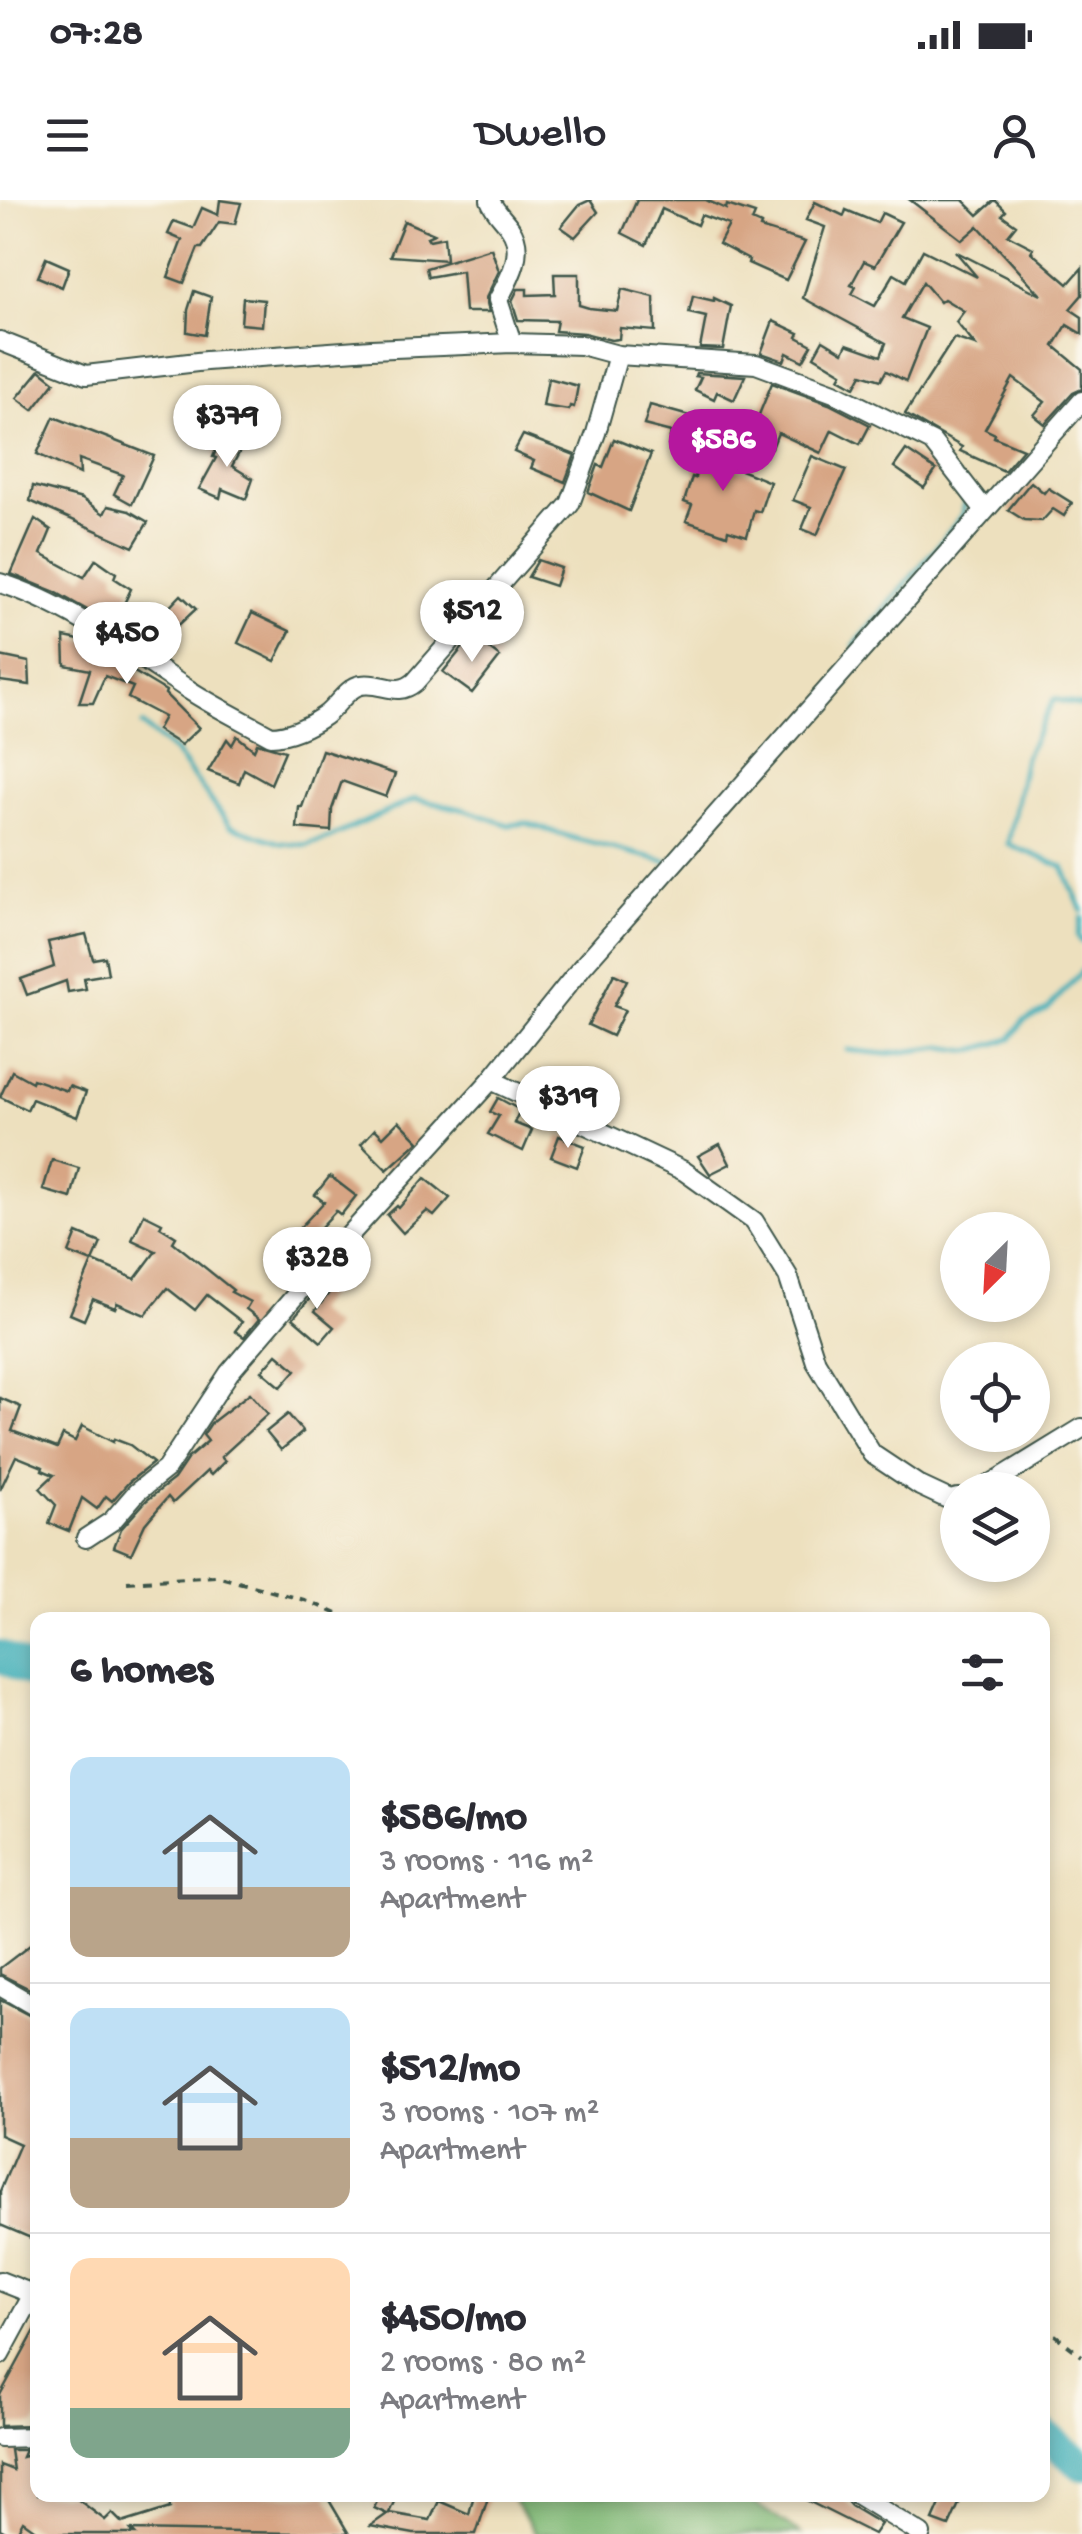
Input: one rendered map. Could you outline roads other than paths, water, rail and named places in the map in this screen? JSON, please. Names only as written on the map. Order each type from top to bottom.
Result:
[{"type":"street","points":[[490,200],[496,214],[512,230],[518,255],[498,300],[512,342]]},
{"type":"street","points":[[0,341],[86,375],[334,351],[512,342],[581,344],[618,355],[756,364],[834,394],[932,442],[984,509]]},
{"type":"street","points":[[0,583],[77,619],[152,663],[192,692],[271,736],[283,736],[325,716],[356,686],[406,690],[416,682],[570,504],[618,355]]},
{"type":"street","points":[[86,1538],[112,1521],[137,1492],[166,1469],[241,1359],[313,1274],[491,1080],[582,967],[1082,401]]},
{"type":"street","points":[[491,1080],[684,1171],[754,1221],[788,1276],[816,1362],[872,1454],[940,1495]]},
{"type":"street","points":[[1010,1472],[1082,1428]]},
{"type":"street","points":[[0,1986],[30,2003]]},
{"type":"street","points":[[0,2282],[30,2290]]},
{"type":"street","points":[[0,2355],[30,2302]]},
{"type":"street","points":[[0,2438],[30,2437]]},
{"type":"street","points":[[869,2502],[921,2534]]},
{"type":"waterway","points":[[854,646],[963,515],[965,496]]},
{"type":"waterway","points":[[1082,706],[1054,699],[1025,757],[1008,844],[1063,867],[1082,911]]},
{"type":"waterway","points":[[142,725],[175,752],[230,826],[280,843],[306,845],[329,838],[415,799],[509,825],[526,823],[668,862]]},
{"type":"waterway","points":[[1082,918],[1078,936],[1082,942]]},
{"type":"waterway","points":[[847,1050],[886,1054],[943,1047],[970,1051],[1011,1039],[1023,1021],[1047,1010],[1082,971]]},
{"type":"waterway","points":[[0,1656],[30,1671]]},
{"type":"waterway","points":[[1050,2439],[1082,2465]]}]
